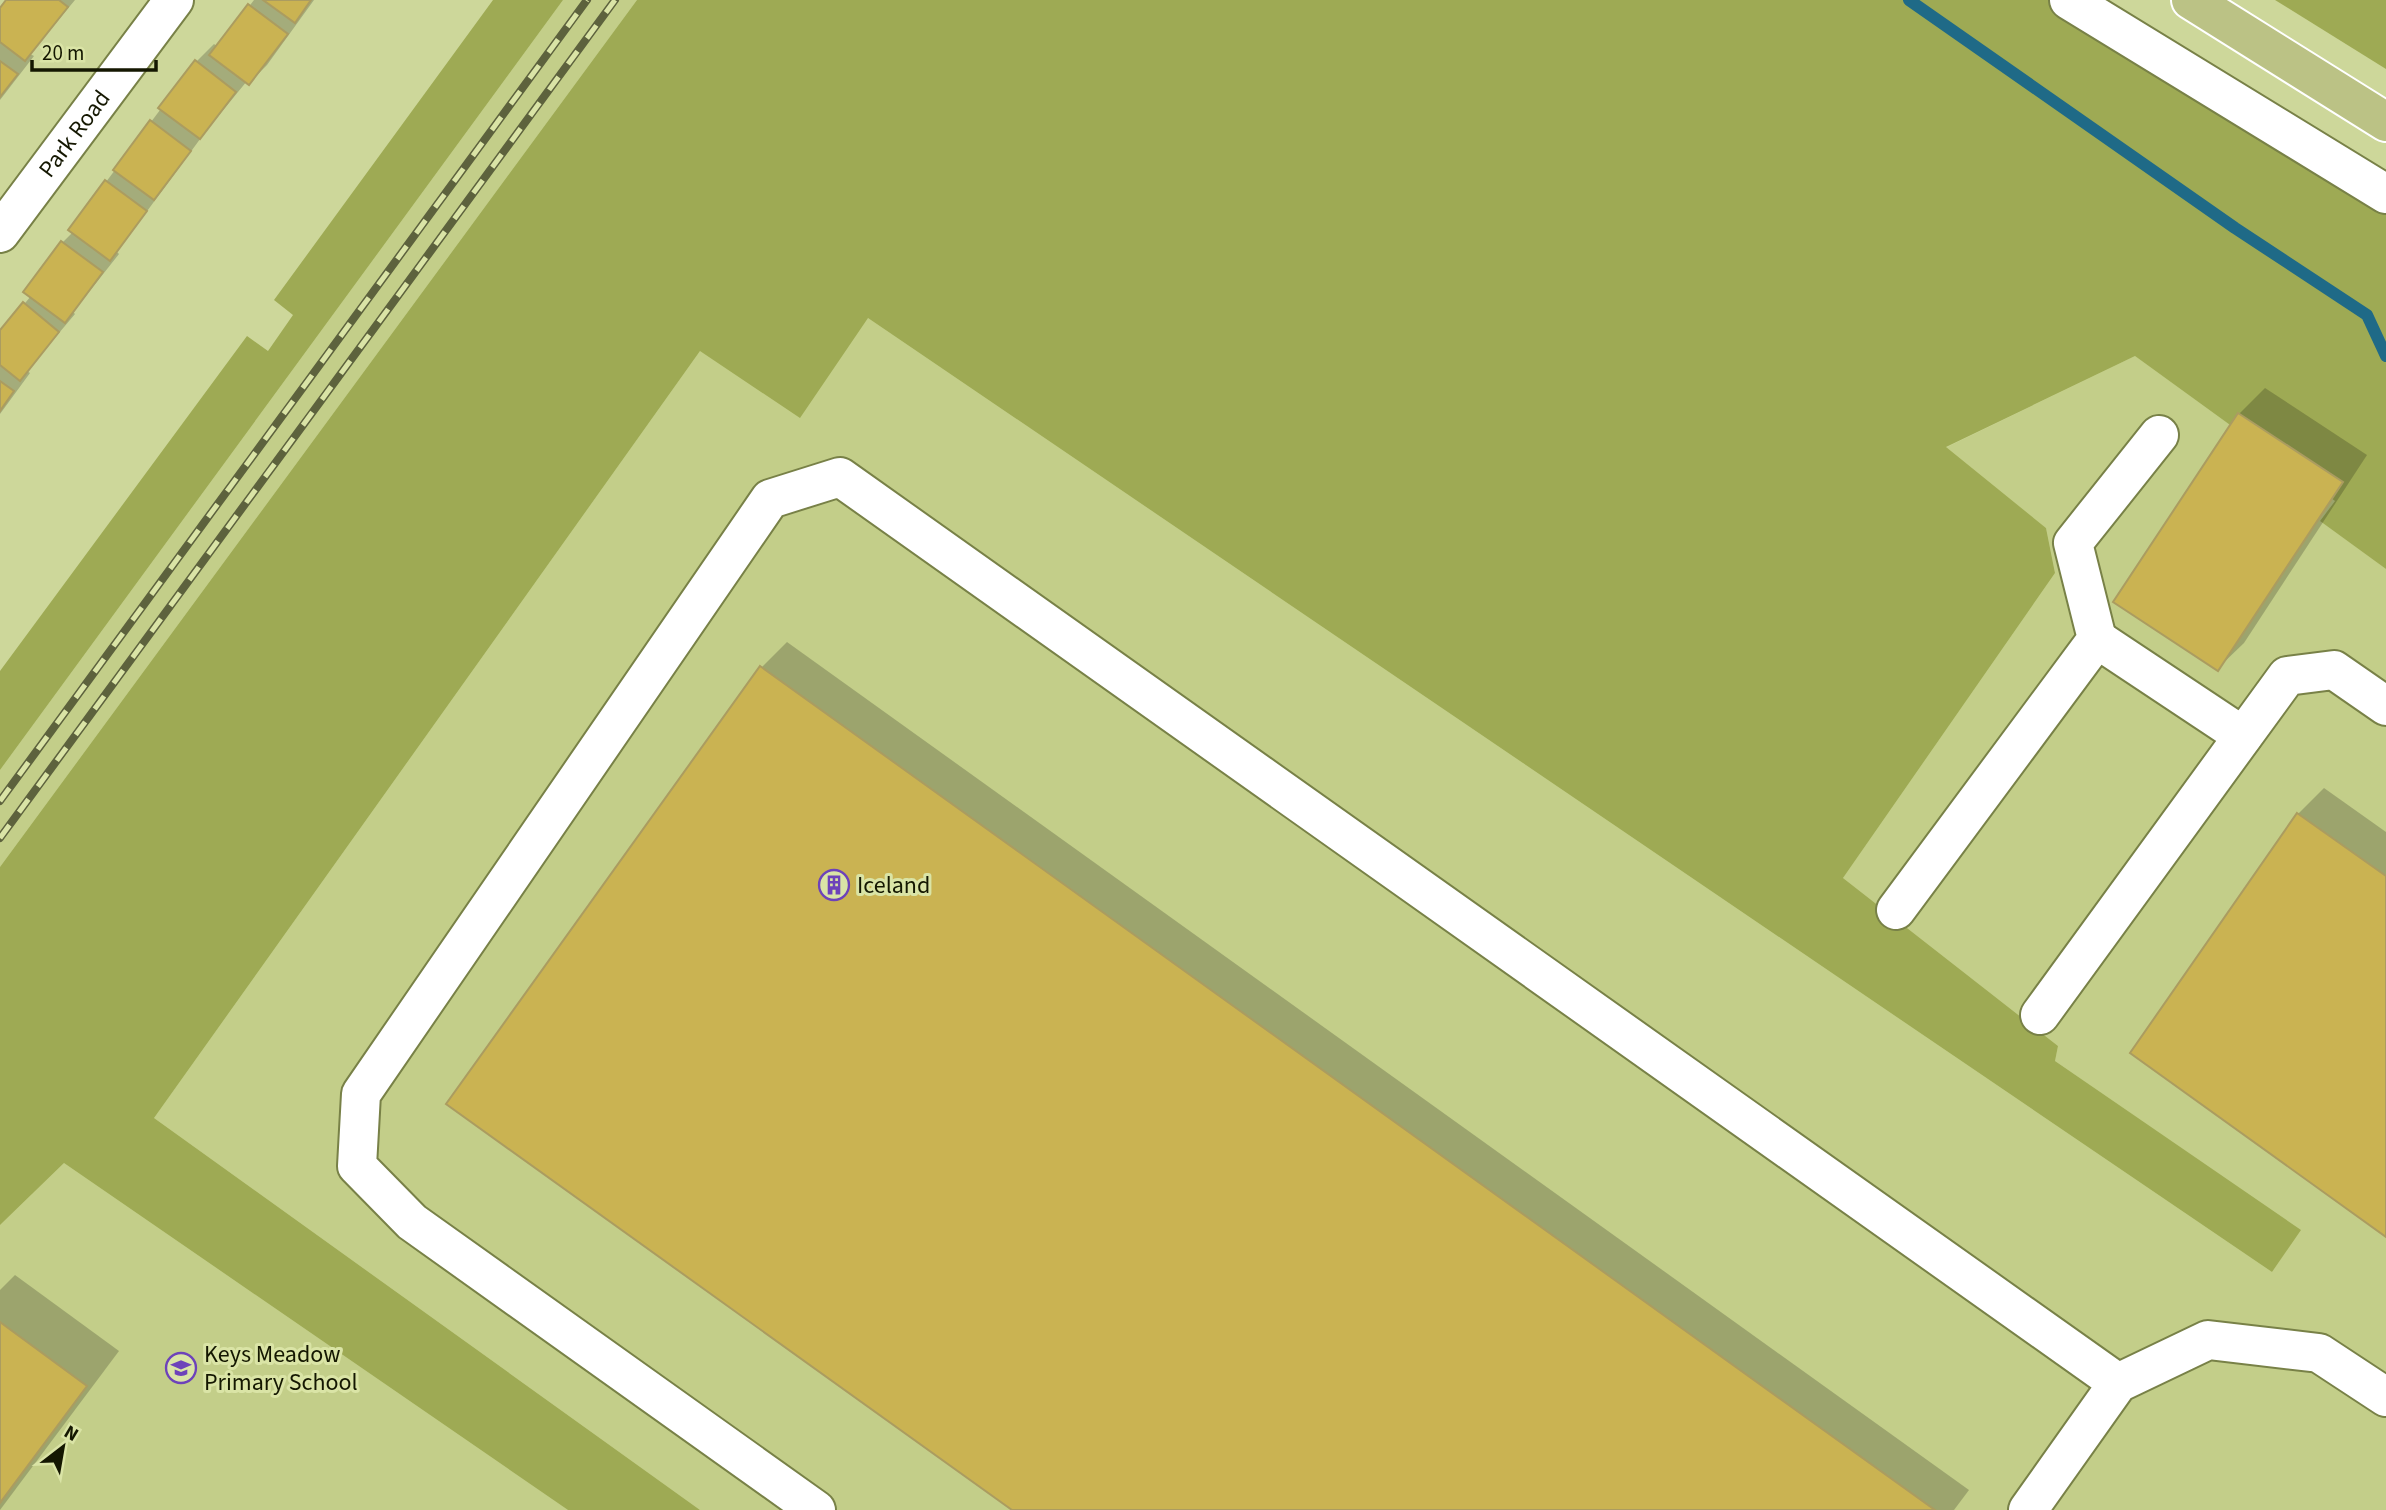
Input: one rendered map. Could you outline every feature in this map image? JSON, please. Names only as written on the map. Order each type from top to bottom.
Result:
[{"type":"main road","points":[[2192,0],[2386,122]]},
{"type":"street","name":"Park Road","points":[[1,229],[174,0]]},
{"type":"street","points":[[2069,0],[2386,194]]},
{"type":"street","points":[[2160,435],[2073,543],[2097,639],[2243,736]]},
{"type":"street","points":[[816,1510],[412,1222],[357,1166],[361,1094],[770,499],[840,477],[2118,1383]]},
{"type":"street","points":[[1896,911],[2097,639]]},
{"type":"street","points":[[2040,1015],[2287,676],[2334,670],[2386,706]]},
{"type":"street","points":[[2028,1510],[2118,1383],[2208,1340],[2319,1353],[2386,1397]]},
{"type":"shaded area","points":[[493,0],[563,0],[0,770],[0,671],[247,336],[268,351],[293,315],[274,300]]},
{"type":"shaded area","points":[[563,0],[637,0],[0,867],[0,770]]},
{"type":"shaded area","points":[[637,0],[2053,0],[2386,204],[2386,569],[2320,521],[2335,501],[2135,356],[1946,447],[2046,528],[2055,573],[1843,878],[2058,1046],[2055,1061],[2301,1230],[2272,1272],[868,318],[800,418],[700,351],[154,1118],[700,1510],[568,1510],[64,1163],[0,1225],[0,867]]},
{"type":"shaded area","points":[[2275,0],[2386,0],[2386,69]]},
{"type":"shaded area","points":[[868,318],[2272,1272],[2300,1230],[2055,1061],[2058,1046],[1843,878],[2055,573],[2046,528],[1945,448],[2135,356],[2335,501],[2320,521],[2386,569],[2386,1510],[700,1510],[154,1118],[700,351]]},
{"type":"shaded area","name":"Keys Meadow Primary School","points":[[64,1163],[568,1510],[0,1510],[0,1225]]},
{"type":"building","points":[[6,0],[59,0],[68,7],[25,61],[0,42],[0,8]]},
{"type":"building","points":[[263,0],[311,0],[295,23]]},
{"type":"building","points":[[248,4],[288,34],[249,85],[209,55]]},
{"type":"building","points":[[195,60],[236,92],[200,139],[158,108]]},
{"type":"building","points":[[0,61],[18,74],[0,97]]},
{"type":"building","points":[[150,120],[191,151],[154,200],[113,170]]},
{"type":"building","points":[[105,180],[147,211],[110,261],[68,230]]},
{"type":"building","points":[[61,241],[103,272],[65,323],[23,292]]},
{"type":"building","points":[[23,302],[59,332],[20,381],[0,365],[0,330]]},
{"type":"building","points":[[0,381],[14,391],[0,411]]},
{"type":"building","points":[[2238,413],[2343,482],[2218,671],[2113,602]]},
{"type":"building","name":"Iceland","points":[[760,666],[1935,1510],[1012,1510],[446,1104]]},
{"type":"building","points":[[2297,813],[2386,876],[2386,1237],[2130,1053]]},
{"type":"building","points":[[0,1322],[87,1386],[0,1503]]},
{"type":"waterway","points":[[1909,0],[2235,228],[2367,315],[2386,356]]},
{"type":"railway","points":[[0,801],[587,0]]},
{"type":"railway","points":[[0,838],[615,0]]},
{"type":"place","name":"Iceland","points":[[834,885]]},
{"type":"place","name":"Keys Meadow Primary School","points":[[181,1368]]}]
